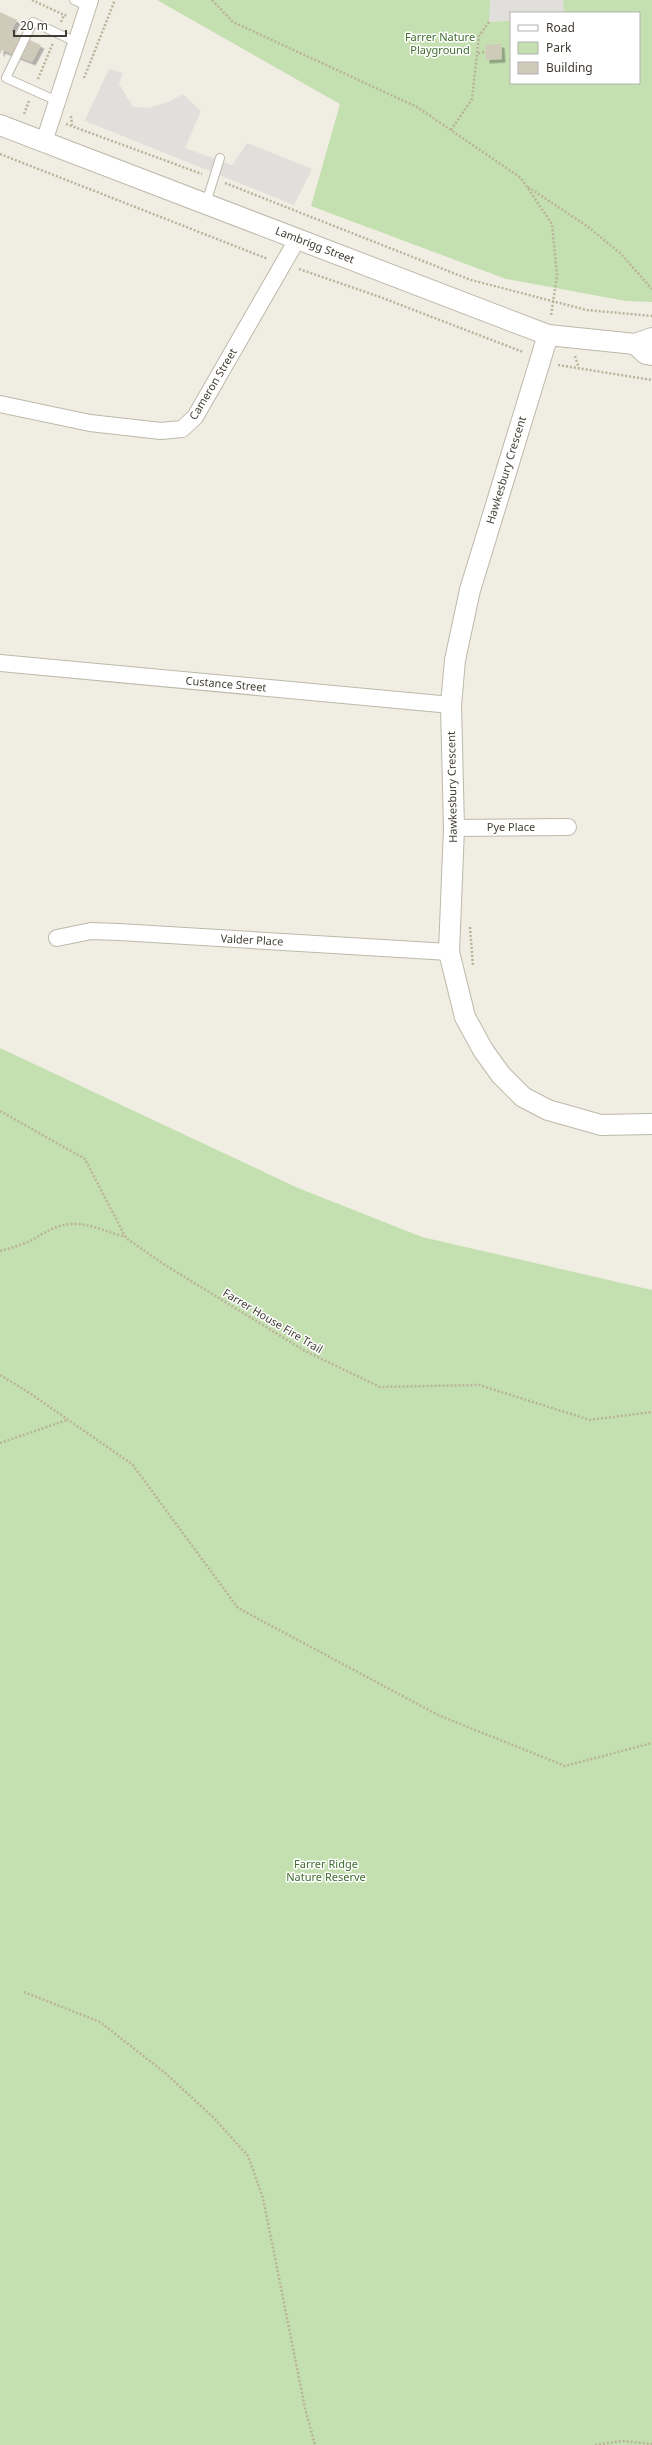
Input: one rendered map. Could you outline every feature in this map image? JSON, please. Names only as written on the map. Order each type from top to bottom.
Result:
[{"type":"street","points":[[44,142],[76,42],[82,2]]},
{"type":"street","name":"Lambrigg Street","points":[[0,125],[548,335],[644,341],[646,354],[652,355]]},
{"type":"street","name":"Cameron Street","points":[[0,404],[90,423],[161,431],[182,429],[195,417],[298,238]]},
{"type":"street","name":"Hawkesbury Crescent","points":[[548,335],[539,359],[461,625],[451,705],[454,828],[449,952],[465,1017],[483,1050],[501,1075],[524,1097],[548,1110],[601,1125],[652,1124]]},
{"type":"street","name":"Custance Street","points":[[0,663],[451,705]]},
{"type":"street","name":"Pye Place","points":[[454,828],[568,827]]},
{"type":"street","name":"Valder Place","points":[[57,938],[91,931],[119,932],[449,952]]},
{"type":"lane","points":[[57,101],[6,78],[33,22],[76,42]]},
{"type":"lane","points":[[206,203],[220,158]]},
{"type":"path","points":[[32,0],[64,15],[72,16],[82,2]]},
{"type":"path","points":[[81,84],[115,0]]},
{"type":"path","points":[[212,0],[233,22],[417,107],[521,178],[552,224],[557,275],[548,335]]},
{"type":"path","points":[[23,115],[64,15]]},
{"type":"path","points":[[450,130],[472,99],[479,36],[489,22]]},
{"type":"path","points":[[478,53],[485,52]]},
{"type":"path","points":[[71,111],[72,125]]},
{"type":"path","points":[[18,114],[72,125],[471,280],[587,310],[652,316]]},
{"type":"path","points":[[0,154],[283,264],[380,297],[550,363],[652,380]]},
{"type":"path","points":[[526,186],[587,226],[620,253],[652,289]]},
{"type":"path","points":[[569,355],[574,355],[579,368]]},
{"type":"path","points":[[470,920],[473,974]]},
{"type":"path","name":"Farrer House Fire Trail","points":[[0,1111],[85,1159],[126,1238],[165,1265],[305,1351],[380,1387],[478,1385],[590,1420],[652,1412]]},
{"type":"path","points":[[0,1251],[31,1240],[45,1231],[59,1226],[73,1224],[90,1226],[126,1238]]},
{"type":"path","points":[[0,1376],[68,1419],[132,1464],[238,1608],[438,1715],[565,1766],[652,1743]]},
{"type":"path","points":[[0,1442],[68,1419]]},
{"type":"path","points":[[24,1992],[100,2022],[164,2072],[213,2117],[248,2156],[263,2198],[305,2408],[314,2445]]},
{"type":"path","points":[[595,2445],[622,2441],[652,2444]]},
{"type":"green space","name":"Farrer Nature Playground","points":[[157,0],[652,0],[652,302],[626,301],[506,279],[311,206],[340,104]]},
{"type":"green space","name":"Farrer Ridge Nature Reserve","points":[[0,1048],[298,1188],[422,1237],[652,1290],[652,2445],[0,2445]]},
{"type":"shaded area","points":[[490,0],[563,0],[564,12],[510,12],[510,21],[489,22]]},
{"type":"shaded area","points":[[109,69],[123,73],[119,84],[133,107],[148,108],[168,102],[183,94],[201,111],[185,148],[232,165],[247,143],[312,169],[294,205],[83,120],[85,120]]},
{"type":"building","points":[[0,12],[17,20],[11,32],[41,45],[32,62],[2,50],[0,54]]},
{"type":"building","points":[[501,44],[502,59],[486,60],[485,45]]}]
